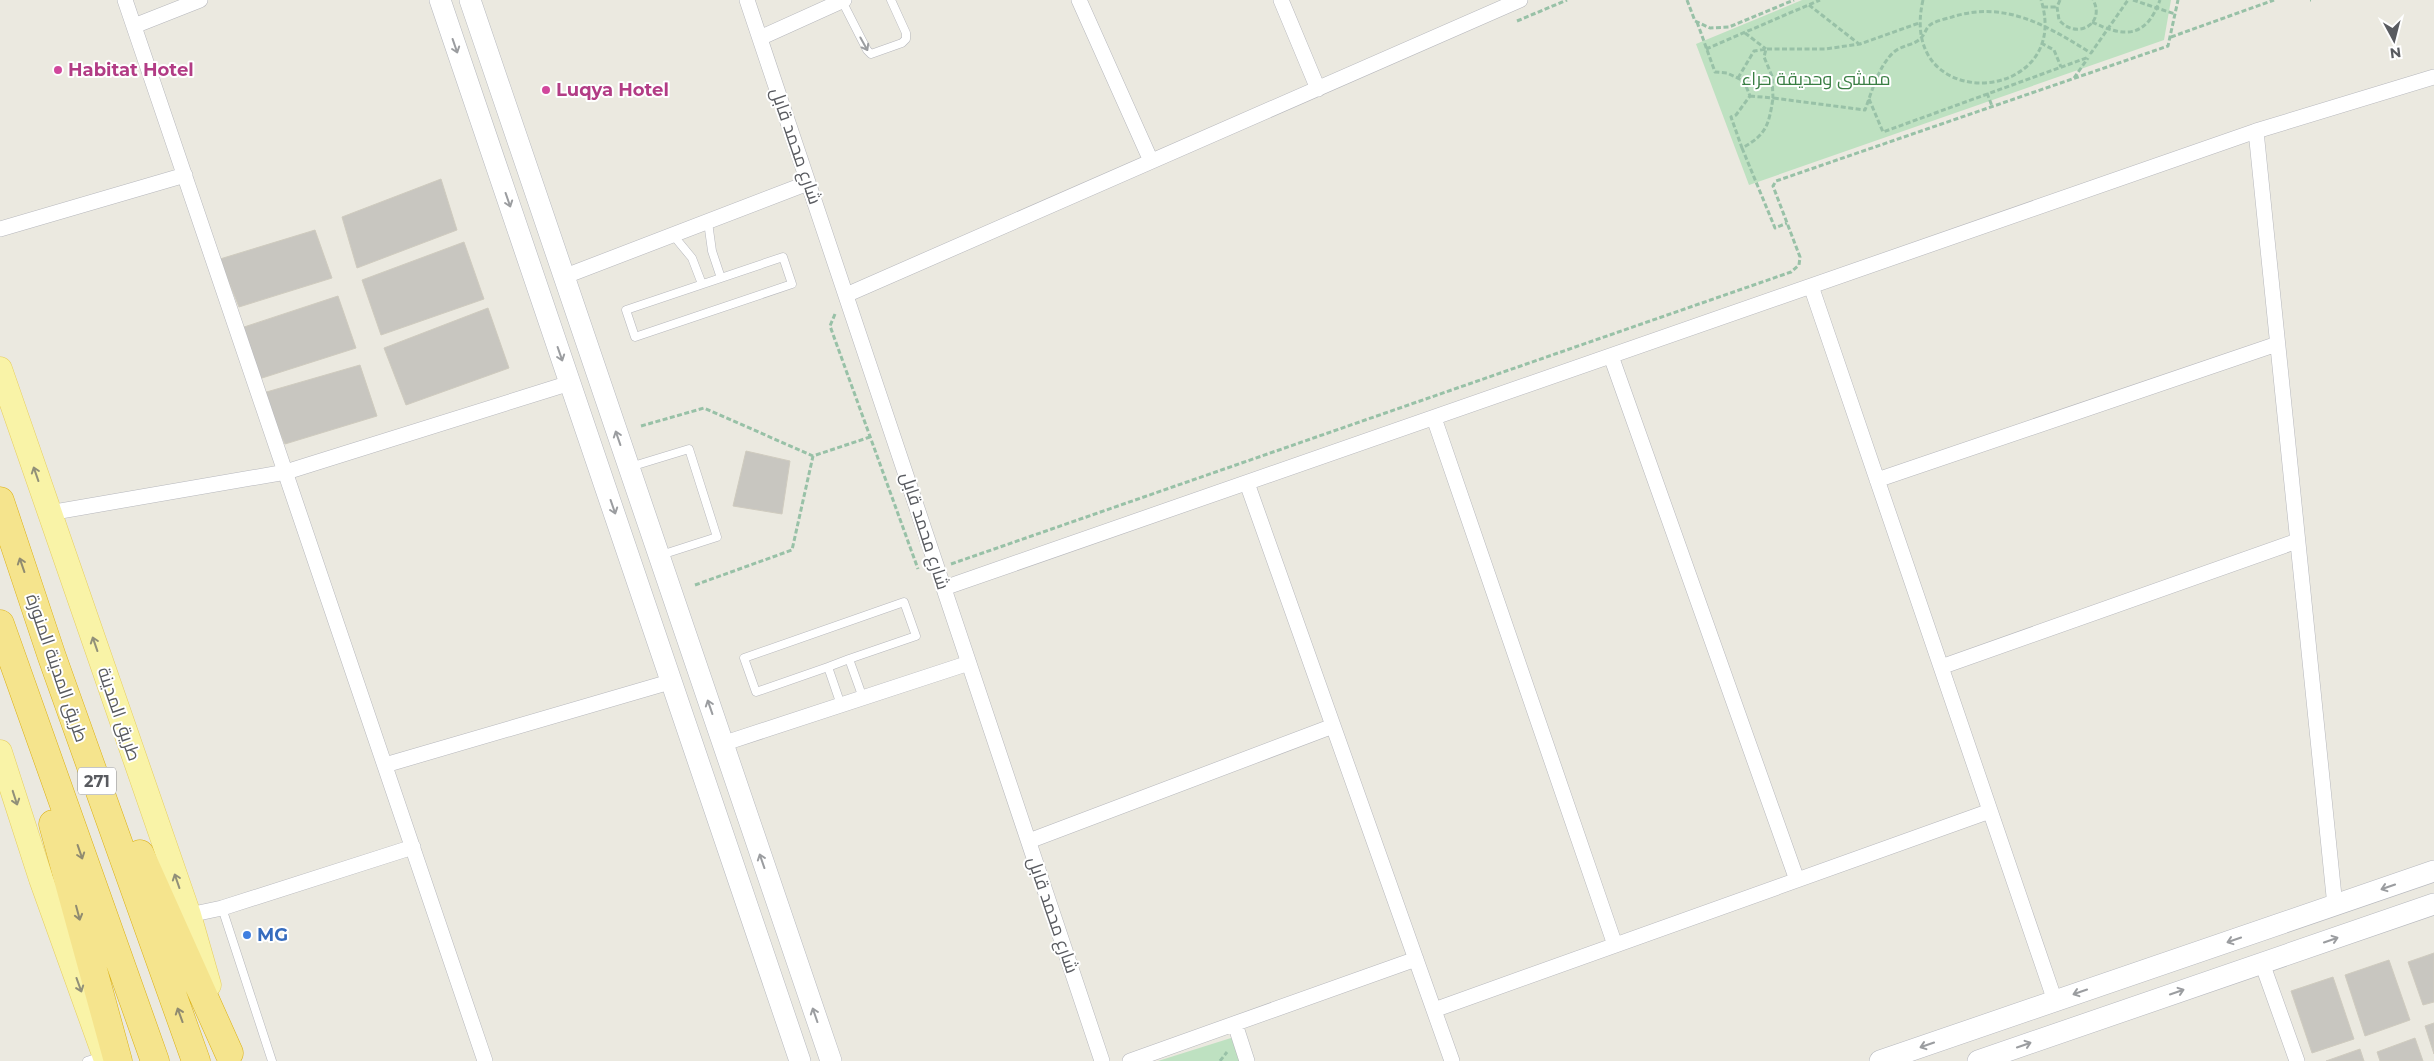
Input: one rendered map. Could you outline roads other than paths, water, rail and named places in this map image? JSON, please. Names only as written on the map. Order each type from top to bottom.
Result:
[{"type":"highway","name":"طريق المدينة المنورة","points":[[0,501],[52,657],[196,1061]]},
{"type":"highway","name":"271","points":[[0,624],[154,1061]]},
{"type":"highway","points":[[0,630],[104,1060]]},
{"type":"highway","points":[[52,657],[231,1057]]},
{"type":"main road","name":"طريق المدينة","points":[[0,369],[188,915],[231,1057]]},
{"type":"main road","points":[[0,752],[41,879],[104,1060]]},
{"type":"street","points":[[125,0],[485,1061]]},
{"type":"street","points":[[134,26],[200,0]]},
{"type":"street","points":[[440,0],[673,681],[800,1061]]},
{"type":"street","points":[[470,0],[831,1061]]},
{"type":"street","name":"شارع محمد قابل","points":[[747,0],[1102,1061]]},
{"type":"street","points":[[760,38],[843,0]]},
{"type":"street","points":[[1079,0],[1151,161]]},
{"type":"street","points":[[1281,0],[1318,88]]},
{"type":"street","points":[[846,295],[1318,88],[1502,4],[1520,0]]},
{"type":"street","points":[[944,588],[2256,132],[2434,77]]},
{"type":"street","points":[[474,101],[501,91]]},
{"type":"street","points":[[2256,132],[2335,906]]},
{"type":"street","points":[[0,229],[185,175]]},
{"type":"street","points":[[563,277],[808,183]]},
{"type":"street","points":[[1811,286],[2055,1001]]},
{"type":"street","points":[[1877,480],[2277,344]]},
{"type":"street","points":[[1611,356],[1797,880]]},
{"type":"street","points":[[49,513],[286,472],[570,383]]},
{"type":"street","points":[[1434,418],[1614,945]]},
{"type":"street","points":[[1247,483],[1452,1061]]},
{"type":"street","points":[[1941,667],[2297,541]]},
{"type":"street","points":[[722,744],[969,663]]},
{"type":"street","points":[[385,765],[673,681]]},
{"type":"street","points":[[1029,841],[1333,726]]},
{"type":"street","points":[[1434,1010],[1990,811]]},
{"type":"street","points":[[188,915],[222,908],[412,847]]},
{"type":"street","points":[[1880,1061],[2434,872]]},
{"type":"street","points":[[1978,1061],[2434,904]]},
{"type":"street","points":[[1130,1061],[1416,959]]},
{"type":"street","points":[[2262,963],[2297,1061]]},
{"type":"street","points":[[1235,1024],[1247,1061]]},
{"type":"lane","points":[[843,0],[866,50],[871,54],[902,43],[906,39],[906,33],[891,0]]},
{"type":"lane","points":[[708,222],[712,252],[721,278]]},
{"type":"lane","points":[[673,235],[692,258],[702,284]]},
{"type":"lane","points":[[783,257],[792,284],[635,336],[626,310],[721,278],[783,257]]},
{"type":"lane","points":[[628,468],[689,449],[717,537],[658,556]]},
{"type":"lane","points":[[904,602],[916,636],[849,659],[756,692],[744,658],[904,602]]},
{"type":"lane","points":[[849,659],[863,698]]},
{"type":"lane","points":[[828,667],[841,705]]},
{"type":"lane","points":[[222,908],[272,1061]]},
{"type":"place","name":"Habitat Hotel","points":[[58,70]]},
{"type":"place","name":"Luqya Hotel","points":[[546,90]]},
{"type":"place","name":"MG","points":[[247,935]]},
{"type":"park label","name":"ممشى وحديقة حراء","points":[[1816,79]]}]
